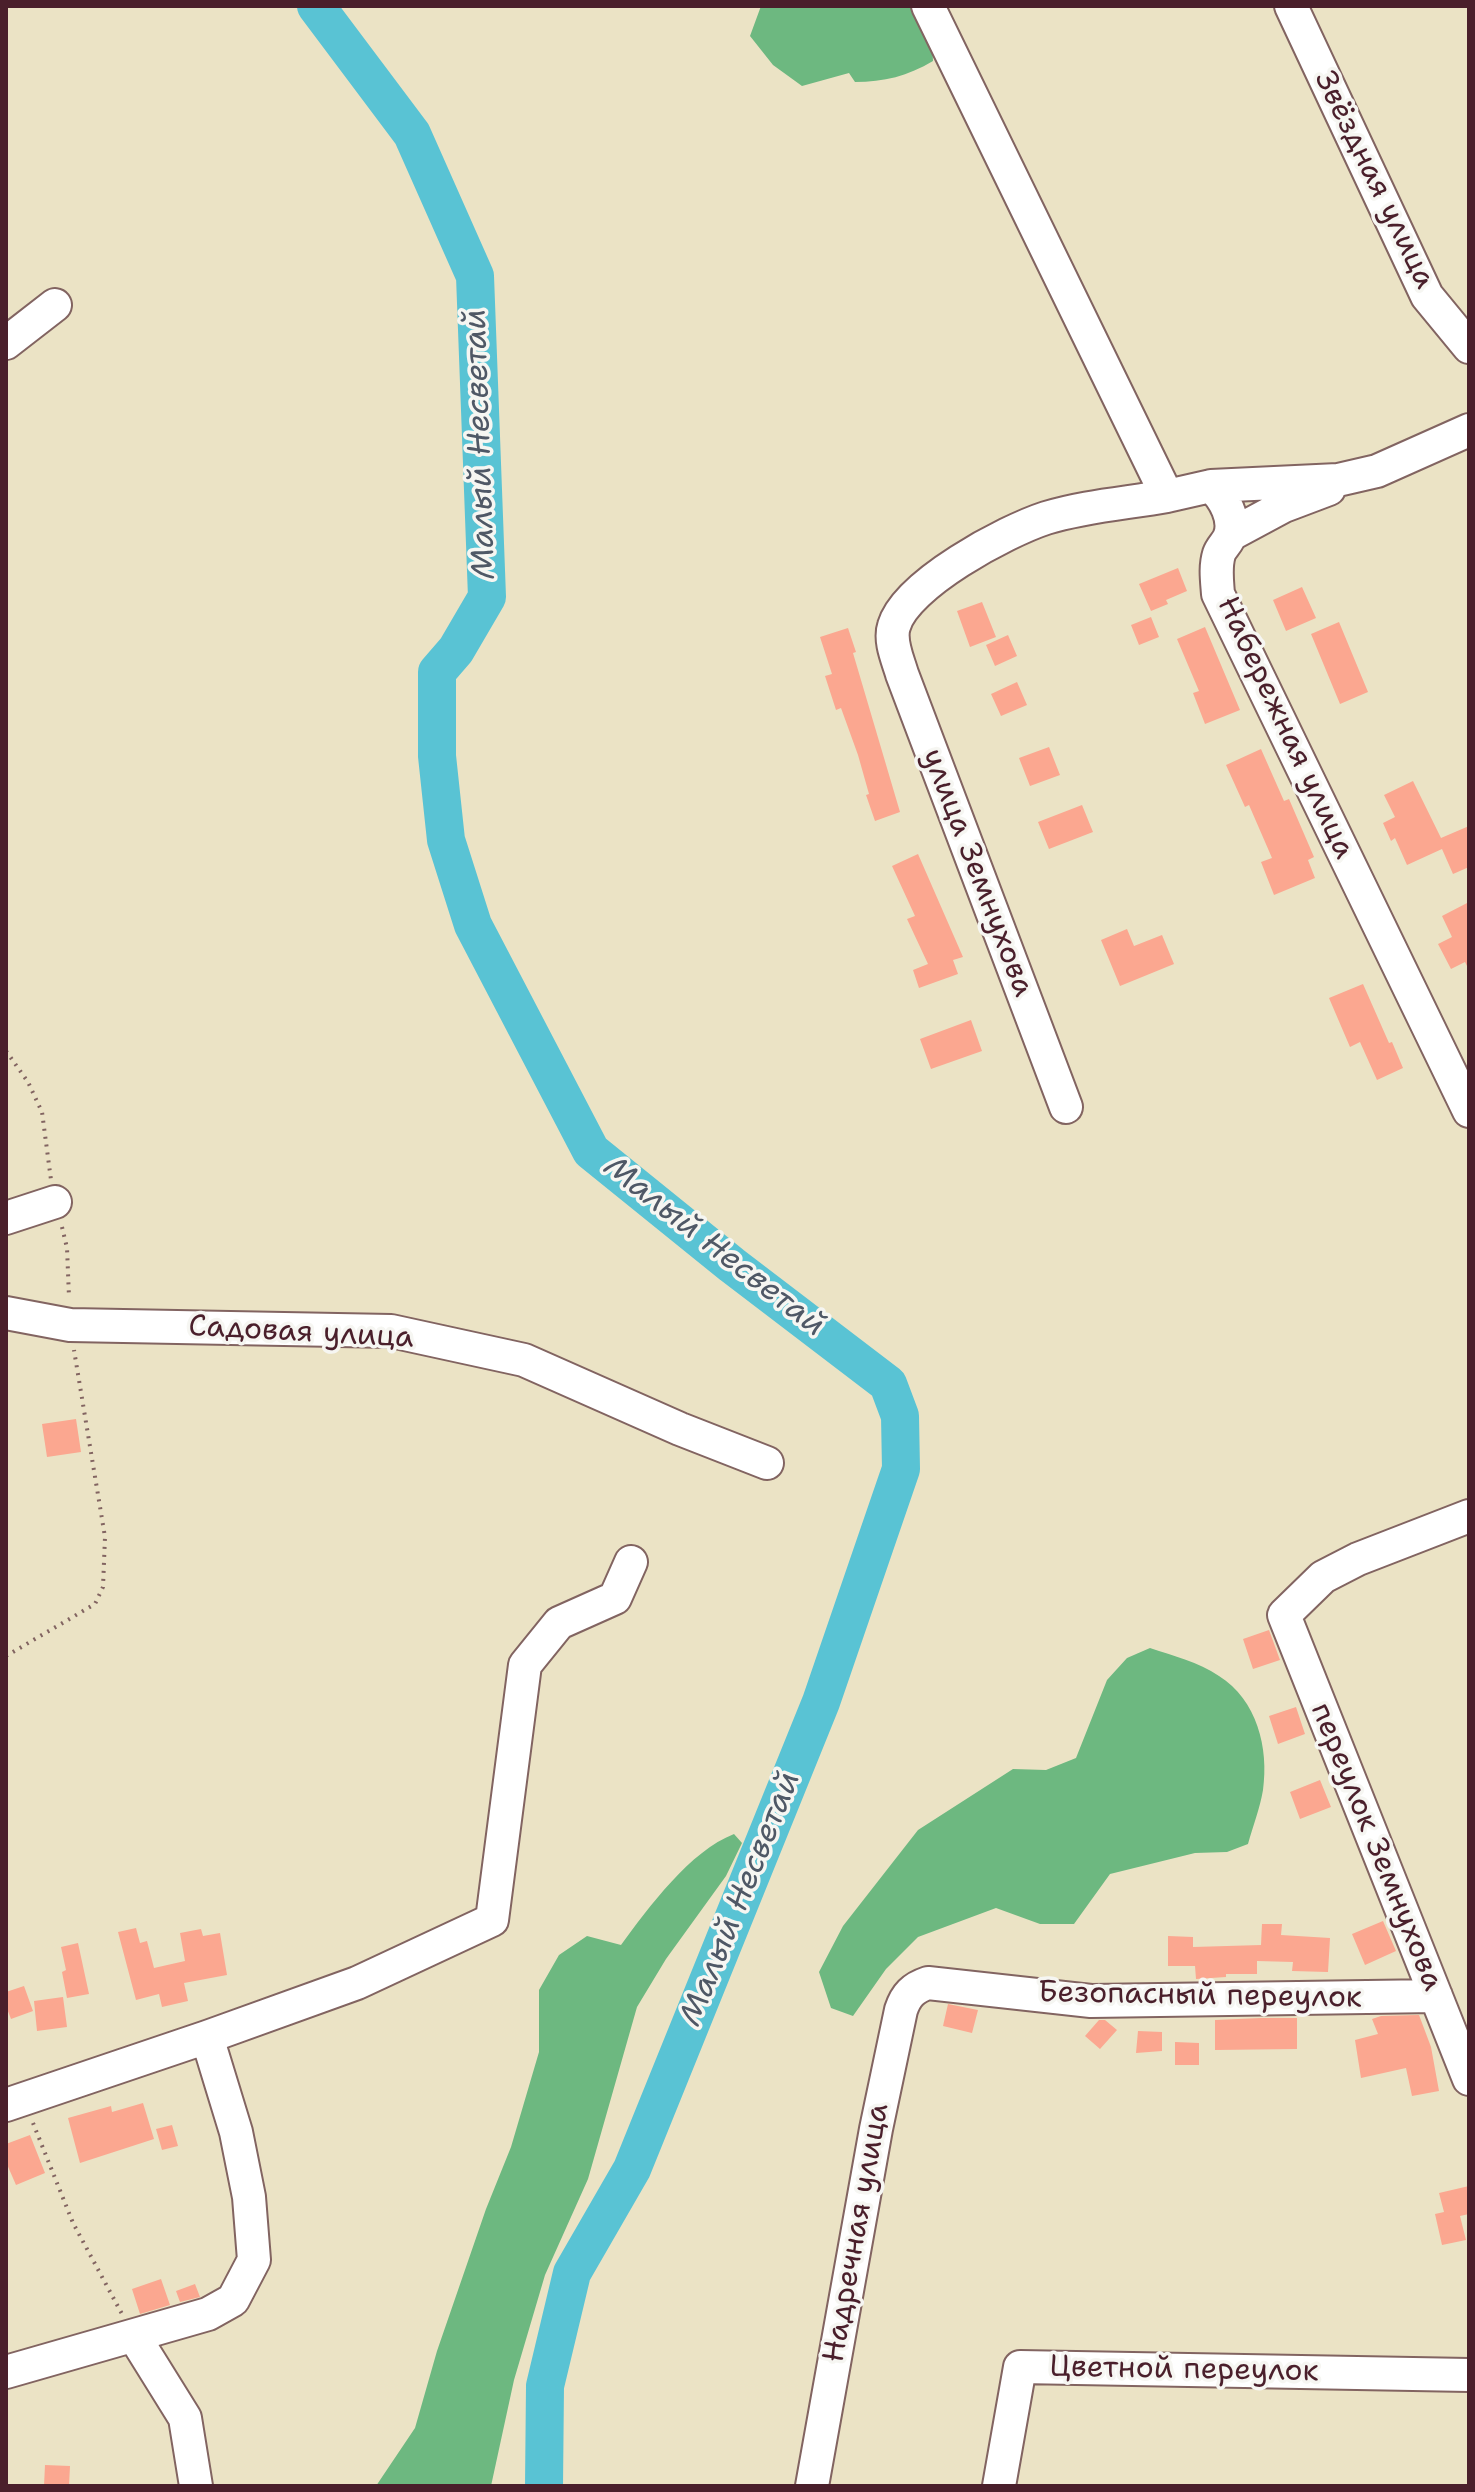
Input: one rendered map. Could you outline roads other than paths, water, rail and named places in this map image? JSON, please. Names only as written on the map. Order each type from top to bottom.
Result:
[{"type":"street","points":[[928,6],[1167,496],[1211,486],[1338,480],[1377,471]]},
{"type":"street","name":"Звёздная улица","points":[[1291,6],[1427,296],[1469,347]]},
{"type":"street","points":[[6,343],[55,305]]},
{"type":"street","points":[[1211,486],[1222,495],[1229,512],[1230,535],[1284,506],[1377,471],[1469,430]]},
{"type":"street","name":"улица Земнухова","points":[[1066,1107],[902,674],[892,638],[894,625],[923,588],[946,570],[1005,536],[1047,518],[1167,496]]},
{"type":"street","name":"Набережная улица","points":[[1230,535],[1219,552],[1216,571],[1218,594],[1469,1111]]},
{"type":"street","points":[[6,1218],[55,1202]]},
{"type":"street","name":"Садовая улица","points":[[6,1313],[70,1325],[391,1331],[524,1360],[680,1429],[767,1463]]},
{"type":"street","name":"переулок Земнухова","points":[[1469,1516],[1358,1559],[1323,1577],[1284,1615],[1469,2079]]},
{"type":"street","points":[[15,2102],[357,1983],[492,1920],[525,1665],[559,1623],[615,1598],[631,1562]]},
{"type":"street","name":"Безопасный переулок","points":[[917,1987],[928,1983],[1091,2001],[1436,1996]]},
{"type":"street","name":"Надречная улица","points":[[812,2486],[876,2129],[905,1997],[917,1987]]},
{"type":"street","points":[[6,2372],[208,2314],[233,2300],[254,2260],[249,2197],[238,2145],[207,2037]]},
{"type":"street","points":[[134,2336],[185,2418],[196,2486]]},
{"type":"street","name":"Цветной переулок","points":[[999,2486],[1020,2367],[1469,2375]]},
{"type":"waterway","name":"Малый Несветай","points":[[316,6],[412,134],[475,276],[487,597],[456,650],[437,672],[437,756],[446,840],[473,925],[591,1151],[732,1265],[888,1384],[900,1416],[901,1469],[821,1702],[632,2169],[572,2273],[545,2386],[544,2486]]}]
